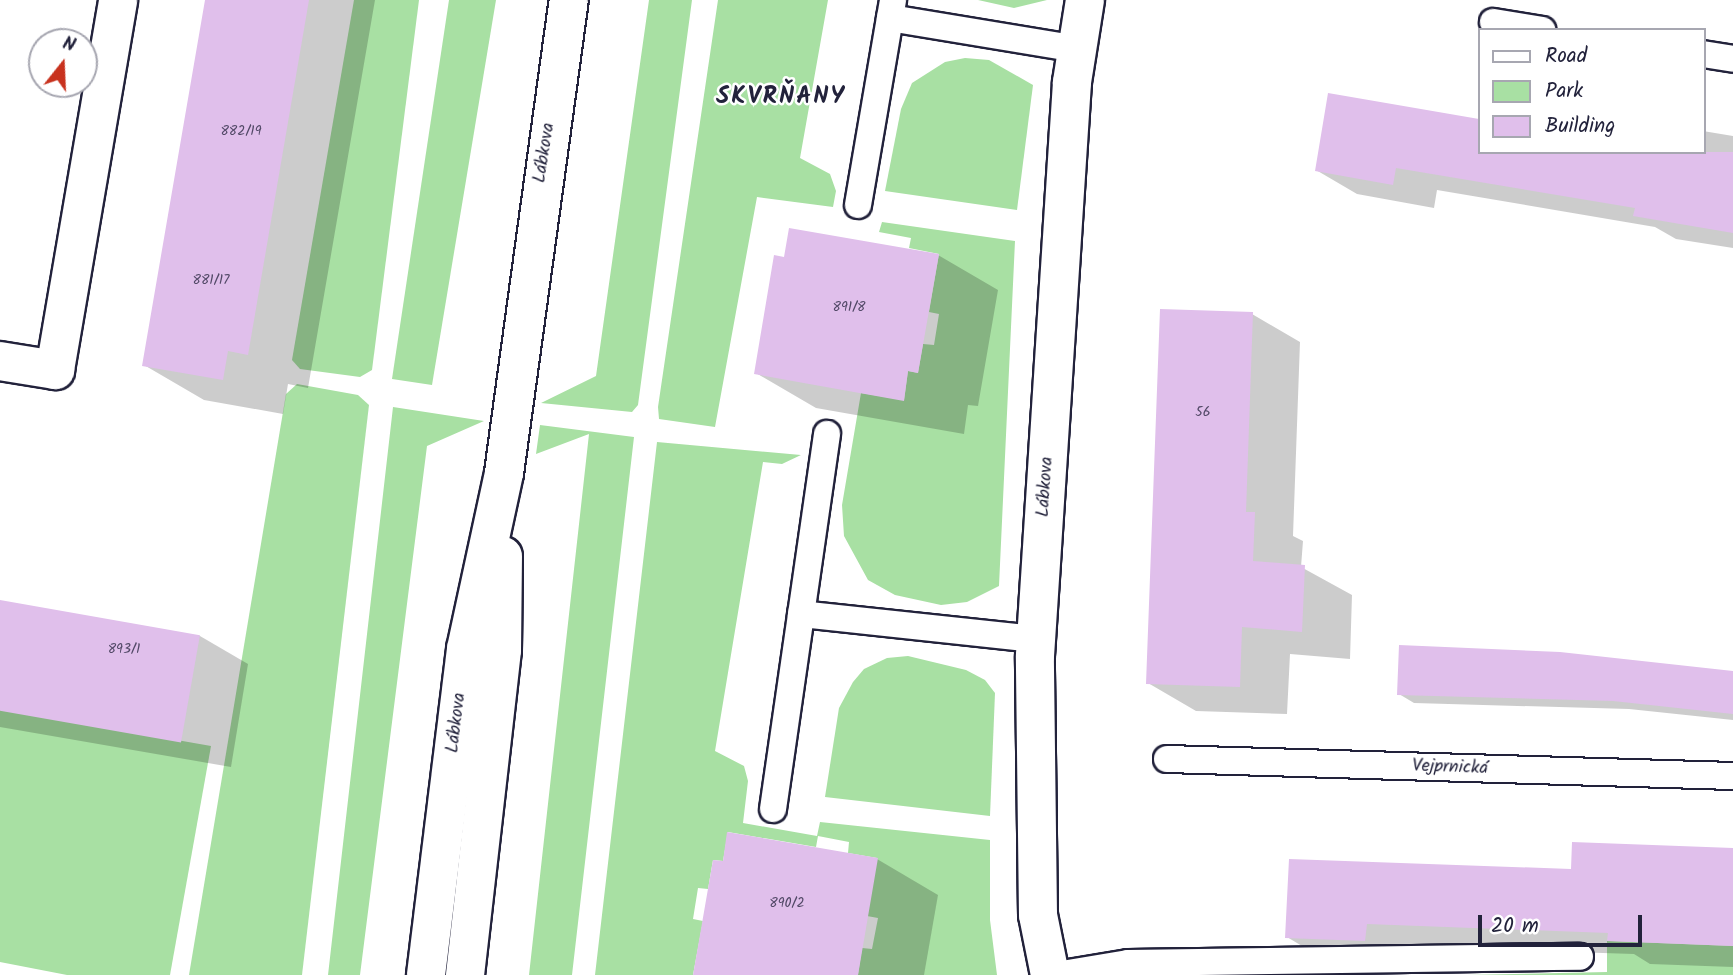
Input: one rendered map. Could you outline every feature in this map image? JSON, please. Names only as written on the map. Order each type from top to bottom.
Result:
[{"type":"street","points":[[0,361],[55,370],[118,0]]},
{"type":"street","name":"Lábkova","points":[[426,975],[466,649],[504,473],[569,0]]},
{"type":"street","name":"Lábkova","points":[[1050,975],[1038,915],[1036,639],[1077,49],[1085,0]]},
{"type":"street","name":"Lábkova","points":[[465,975],[502,650],[504,473]]},
{"type":"lane","points":[[858,205],[892,9],[1077,49]]},
{"type":"lane","points":[[1493,22],[1530,28]]},
{"type":"lane","points":[[1705,54],[1733,59]]},
{"type":"lane","points":[[773,809],[827,434]]},
{"type":"lane","points":[[801,614],[1036,639]]},
{"type":"lane","name":"Vejprnická","points":[[1167,759],[1733,776]]},
{"type":"lane","points":[[1056,975],[1128,963],[1580,957]]},
{"type":"green space","points":[[354,0],[419,0],[372,370],[360,377],[300,369],[292,360]]},
{"type":"green space","points":[[449,0],[496,0],[432,385],[392,379]]},
{"type":"green space","points":[[649,0],[692,0],[638,405],[632,412],[541,403],[596,376]]},
{"type":"green space","points":[[718,0],[828,0],[800,158],[830,174],[836,191],[833,207],[757,197],[715,427],[659,419],[658,407]]},
{"type":"green space","points":[[978,0],[1047,0],[1014,8]]},
{"type":"green space","points":[[965,58],[989,60],[1033,85],[1017,210],[885,191],[901,109],[912,83],[945,62]]},
{"type":"green space","points":[[882,222],[1015,241],[999,586],[967,602],[941,605],[895,595],[868,580],[844,536],[842,505],[861,393],[904,400],[908,371],[918,373],[923,344],[934,345],[939,314],[929,312],[939,254],[909,248],[911,238],[879,232]]},
{"type":"green space","points":[[297,384],[358,395],[369,405],[302,975],[189,975],[286,394]]},
{"type":"green space","points":[[393,407],[484,421],[427,446],[360,975],[328,975]]},
{"type":"green space","points":[[540,425],[634,437],[572,975],[529,975],[589,434],[536,454]]},
{"type":"green space","points":[[657,442],[801,455],[782,464],[763,462],[715,751],[744,766],[748,781],[743,823],[817,836],[820,822],[990,840],[990,920],[997,975],[858,975],[862,948],[872,949],[878,918],[867,916],[877,858],[848,853],[849,842],[818,836],[816,847],[728,832],[723,861],[713,860],[708,889],[698,888],[693,919],[703,921],[693,975],[595,975]]},
{"type":"green space","points":[[908,656],[966,670],[985,680],[995,693],[990,816],[825,797],[839,708],[853,682],[864,669],[887,658]]},
{"type":"green space","points":[[0,709],[211,746],[170,975],[67,975],[0,962]]},
{"type":"green space","points":[[1607,941],[1733,946],[1733,975],[1467,975],[1607,972]]},
{"type":"building","points":[[205,0],[309,0],[248,355],[228,351],[223,380],[142,366]]},
{"type":"building","points":[[1328,93],[1478,119],[1478,154],[1733,152],[1733,233],[1633,216],[1635,208],[1396,168],[1393,185],[1315,171]]},
{"type":"building","points":[[789,228],[939,254],[918,373],[908,371],[904,401],[754,374],[774,255],[784,257]]},
{"type":"building","points":[[1160,309],[1253,312],[1246,512],[1255,512],[1253,561],[1305,565],[1302,632],[1242,627],[1240,687],[1146,684]]},
{"type":"building","points":[[0,600],[200,635],[181,743],[0,711]]},
{"type":"building","points":[[1399,645],[1560,652],[1733,671],[1733,714],[1613,701],[1397,695]]},
{"type":"building","points":[[727,832],[878,858],[858,975],[693,975],[713,860],[723,861]]},
{"type":"building","points":[[1572,842],[1733,848],[1733,946],[1607,941],[1608,933],[1367,924],[1365,941],[1285,938],[1289,859],[1571,869]]},
{"type":"district","name":"SKVRŇANY","points":[[781,97]]}]
